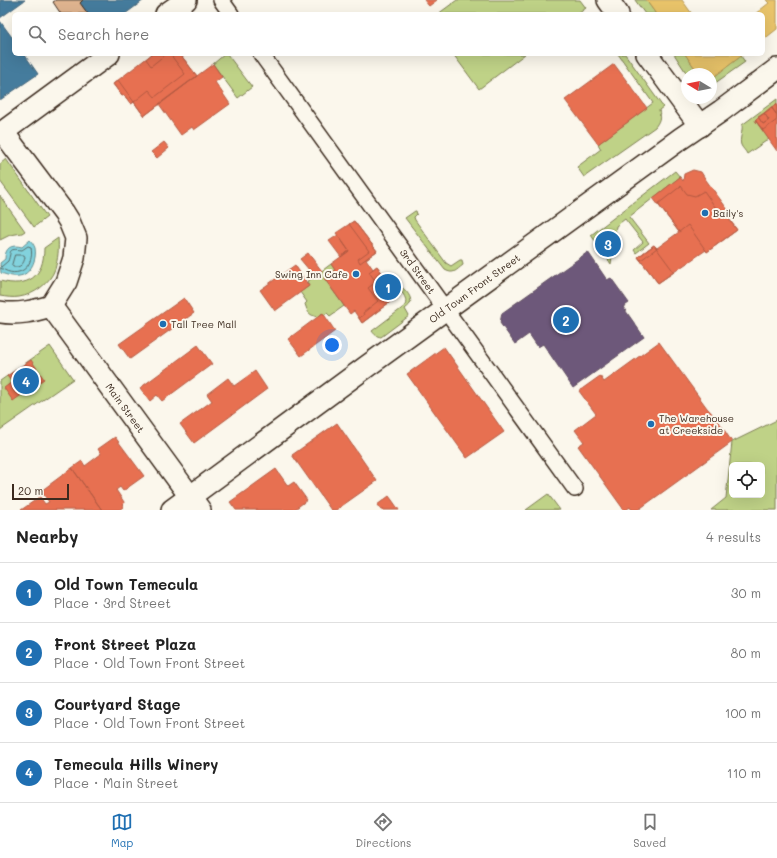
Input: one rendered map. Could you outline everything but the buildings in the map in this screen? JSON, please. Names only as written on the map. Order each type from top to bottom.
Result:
[{"type":"street","points":[[169,12],[186,0]]},
{"type":"street","points":[[221,0],[230,12]]},
{"type":"street","points":[[608,0],[617,12]]},
{"type":"street","points":[[0,312],[11,314],[34,311],[51,306],[66,282],[74,258],[76,238],[64,213],[2,133],[106,56]]},
{"type":"street","name":"3rd Street","points":[[262,56],[575,488]]},
{"type":"street","points":[[648,56],[700,126]]},
{"type":"street","name":"Old Town Front Street","points":[[172,510],[195,504],[314,405],[777,69]]},
{"type":"street","name":"Main Street","points":[[51,306],[195,504]]},
{"type":"green space","points":[[457,0],[580,0],[586,8],[581,12],[441,12]]},
{"type":"green space","points":[[635,0],[646,0],[655,12],[644,12]]},
{"type":"green space","points":[[223,56],[229,56],[252,87],[238,98],[213,64]]},
{"type":"green space","points":[[454,56],[522,56],[479,89]]},
{"type":"green space","points":[[619,56],[626,56],[663,107],[659,110],[660,115],[658,123],[655,127],[584,177],[577,167],[601,149],[598,144],[653,103]]},
{"type":"green space","points":[[675,56],[686,56],[695,68],[683,68]]},
{"type":"green space","points":[[741,56],[745,62],[717,82],[717,74]]},
{"type":"green space","points":[[777,99],[777,104],[755,120],[769,139],[747,154],[741,143],[742,125]]},
{"type":"green space","points":[[6,159],[47,217],[34,227],[0,181],[0,164]]},
{"type":"green space","points":[[675,171],[680,177],[629,217],[649,243],[636,253],[634,250],[643,242],[625,219],[616,226],[611,264],[591,235]]},
{"type":"green space","points":[[0,196],[25,231],[10,235],[0,240]]},
{"type":"green space","points":[[415,211],[417,214],[414,217],[415,220],[446,263],[451,266],[462,260],[463,265],[457,270],[451,272],[445,270],[405,218]]},
{"type":"green space","points":[[58,238],[58,254],[55,269],[53,274],[41,288],[25,296],[0,296],[0,281],[19,283],[32,278],[41,266],[44,248]]},
{"type":"green space","points":[[331,264],[335,270],[324,278],[344,306],[330,316],[327,313],[324,315],[322,313],[318,317],[308,312],[305,304],[307,302],[300,292],[309,286],[307,282]]},
{"type":"green space","points":[[401,287],[407,292],[411,299],[410,304],[405,309],[409,316],[381,337],[377,336],[372,331],[405,306],[405,298],[401,291],[395,296],[391,293]]},
{"type":"green space","points":[[50,346],[73,379],[0,430],[0,381]]},
{"type":"green space","points":[[777,420],[777,510],[711,510],[726,498],[729,470],[729,498],[765,498],[765,462],[730,462],[732,442]]},
{"type":"green space","points":[[548,494],[560,510],[526,510]]},
{"type":"water","points":[[30,240],[35,248],[35,256],[33,264],[29,270],[23,275],[17,276],[1,273],[0,263],[5,259],[7,250],[15,246],[22,247]]},
{"type":"place","name":"Baily's","points":[[705,213]]},
{"type":"place","name":"Courtyard Stage","points":[[608,244]]},
{"type":"place","name":"Swing Inn Cafe","points":[[356,274]]},
{"type":"place","name":"Old Town Temecula","points":[[388,287]]},
{"type":"place","name":"Front Street Plaza","points":[[566,320]]},
{"type":"place","name":"Tall Tree Mall","points":[[163,324]]},
{"type":"place","name":"Temecula Hills Winery","points":[[26,381]]},
{"type":"place","name":"The Warehouse at Creekside","points":[[651,424]]}]
